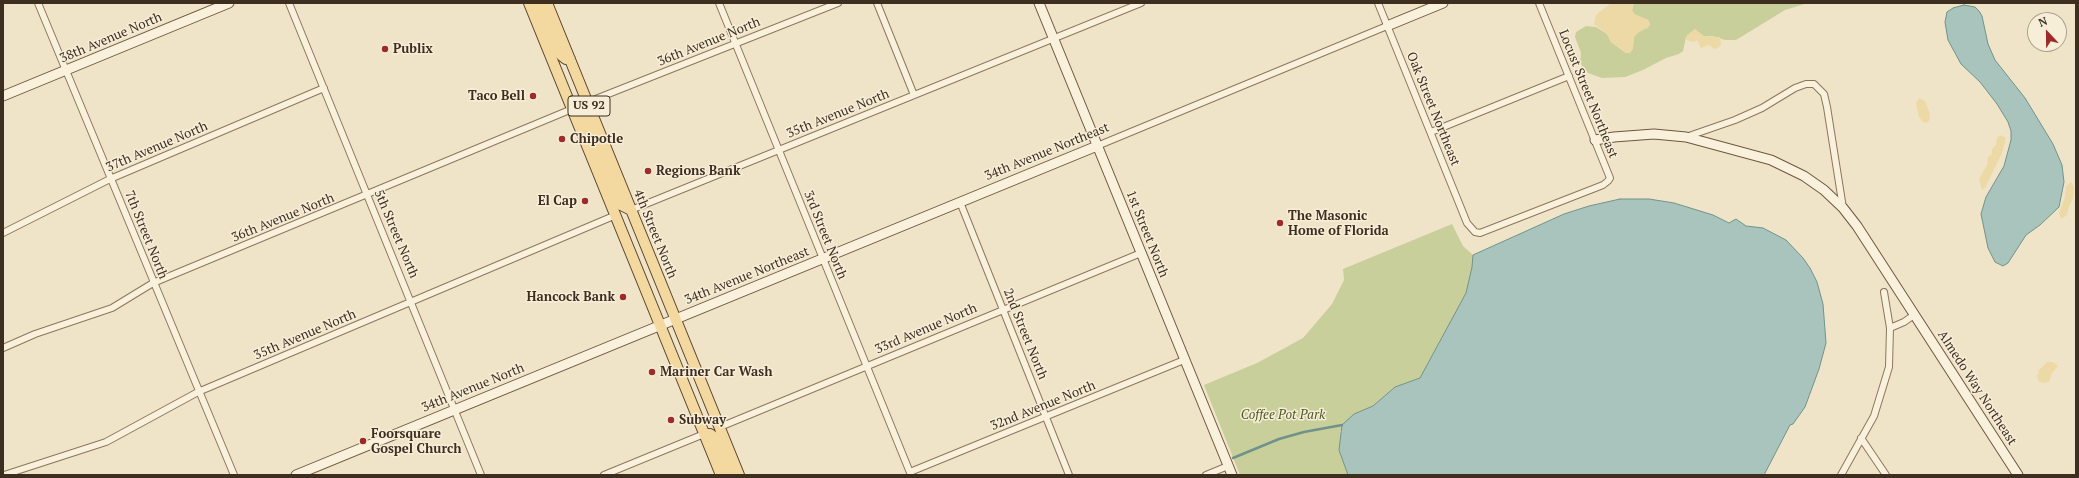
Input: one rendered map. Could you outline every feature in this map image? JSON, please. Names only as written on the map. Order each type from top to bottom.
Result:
[{"type":"main road","points":[[529,3],[534,3],[540,6],[561,55],[566,59],[570,59]]},
{"type":"main road","name":"US 92","points":[[529,3],[721,475]]},
{"type":"main road","name":"4th Street North","points":[[547,3],[739,475]]},
{"type":"main road","points":[[572,108],[581,113],[587,124],[621,205],[631,210]]},
{"type":"main road","points":[[704,434],[710,434],[714,437],[728,470],[736,475]]},
{"type":"street","name":"7th Street North","points":[[38,3],[198,392],[234,475]]},
{"type":"street","name":"38th Avenue North","points":[[3,96],[229,3]]},
{"type":"street","name":"5th Street North","points":[[289,3],[412,302],[481,475]]},
{"type":"street","name":"3rd Street North","points":[[719,3],[910,474]]},
{"type":"street","name":"36th Avenue North","points":[[588,102],[838,3]]},
{"type":"street","points":[[877,3],[914,95]]},
{"type":"street","name":"1st Street North","points":[[1040,3],[1232,475]]},
{"type":"street","name":"35th Avenue North","points":[[631,210],[1141,3]]},
{"type":"street","name":"Oak Street Northeast","points":[[1378,3],[1467,223],[1475,232],[1480,233],[1597,188]]},
{"type":"street","name":"34th Avenue Northeast","points":[[660,325],[1443,3]]},
{"type":"street","name":"Locust Street Northeast","points":[[1539,3],[1610,178],[1608,182],[1597,188]]},
{"type":"street","points":[[1431,132],[1569,76]]},
{"type":"street","points":[[1686,137],[1735,120],[1762,108],[1795,88],[1806,84],[1814,84],[1824,94],[1844,208]]},
{"type":"street","name":"37th Avenue North","points":[[3,233],[110,178],[324,88]]},
{"type":"street","name":"36th Avenue North","points":[[3,348],[35,334],[112,308],[153,283],[367,195],[572,108]]},
{"type":"street","name":"Almedo Way Northeast","points":[[1595,140],[1647,134],[1686,137],[1743,151],[1789,168],[1824,190],[1844,208],[2018,475]]},
{"type":"street","name":"2nd Street North","points":[[960,202],[1069,475]]},
{"type":"street","name":"35th Avenue North","points":[[4,475],[106,442],[198,392],[616,215]]},
{"type":"street","name":"33rd Avenue North","points":[[720,427],[1141,253]]},
{"type":"street","points":[[1841,475],[1874,416],[1884,387],[1889,366],[1890,328],[1884,292]]},
{"type":"street","points":[[1890,328],[1904,322],[1914,315]]},
{"type":"street","name":"34th Avenue North","points":[[296,475],[660,325]]},
{"type":"street","name":"32nd Avenue North","points":[[910,474],[1046,416],[1184,360]]},
{"type":"street","points":[[604,475],[704,434]]},
{"type":"street","points":[[1862,438],[1886,475]]},
{"type":"street","points":[[1206,475],[1228,466]]},
{"type":"green space","points":[[1634,3],[1808,3],[1785,10],[1736,40],[1725,40],[1712,36],[1686,37],[1683,51],[1679,54],[1666,58],[1643,70],[1625,77],[1602,78],[1588,73],[1580,63],[1581,53],[1575,37],[1576,32],[1586,26],[1596,27],[1607,34],[1611,42],[1626,53],[1633,46],[1634,37],[1636,34],[1650,25],[1648,20],[1634,14],[1632,10]]},
{"type":"green space","name":"Coffee Pot Park","points":[[1452,224],[1463,246],[1473,255],[1466,293],[1420,378],[1395,387],[1373,406],[1354,414],[1340,431],[1342,437],[1339,450],[1348,475],[1240,475],[1204,385],[1257,363],[1303,338],[1332,304],[1344,280],[1343,269]]},
{"type":"sand","points":[[1611,3],[1634,3],[1632,10],[1634,14],[1648,20],[1650,23],[1648,28],[1640,31],[1634,37],[1633,49],[1630,53],[1626,53],[1611,42],[1607,34],[1594,24],[1596,15]]},
{"type":"sand","points":[[1695,29],[1704,36],[1720,37],[1721,45],[1714,49],[1709,45],[1701,48],[1697,40],[1694,42],[1686,39],[1687,35]]},
{"type":"sand","points":[[1919,98],[1925,101],[1930,114],[1929,121],[1926,123],[1919,117],[1916,103]]},
{"type":"sand","points":[[2000,135],[2006,138],[2002,153],[1985,188],[1982,190],[1979,179],[1987,165],[1988,157],[1992,154],[1992,149],[1996,145],[1997,138]]},
{"type":"sand","points":[[2071,182],[2074,187],[2073,199],[2069,206],[2067,215],[2061,219],[2059,213],[2065,197],[2066,186]]},
{"type":"sand","points":[[2047,362],[2053,362],[2058,366],[2052,373],[2049,382],[2042,383],[2038,380],[2037,375],[2039,373],[2038,371]]},
{"type":"water","points":[[1964,5],[1975,7],[1979,11],[1982,16],[1988,44],[1995,60],[2025,98],[2053,144],[2062,165],[2064,182],[2059,207],[2040,225],[2026,235],[2008,263],[2003,266],[1995,262],[1988,248],[1981,214],[1986,197],[2004,166],[2011,140],[2011,131],[2008,122],[1997,104],[1980,82],[1961,64],[1948,40],[1945,22],[1947,12],[1953,8]]},
{"type":"water","points":[[1620,199],[1649,199],[1674,203],[1713,215],[1729,223],[1736,219],[1746,226],[1763,228],[1786,240],[1810,268],[1817,282],[1823,304],[1826,343],[1819,369],[1805,407],[1793,424],[1790,425],[1764,475],[1348,475],[1339,450],[1342,425],[1354,414],[1373,406],[1395,387],[1420,378],[1466,293],[1473,255],[1564,214],[1589,206]]},
{"type":"waterway","points":[[1233,458],[1279,439],[1304,432],[1342,425]]},
{"type":"place","name":"Publix","points":[[385,49]]},
{"type":"place","name":"Taco Bell","points":[[533,96]]},
{"type":"place","name":"Chipotle","points":[[562,139]]},
{"type":"place","name":"Regions Bank","points":[[648,171]]},
{"type":"place","name":"El Cap","points":[[585,201]]},
{"type":"place","name":"The Masonic Home of Florida","points":[[1280,223]]},
{"type":"place","name":"Hancock Bank","points":[[623,297]]},
{"type":"place","name":"Mariner Car Wash","points":[[652,372]]},
{"type":"place","name":"Subway","points":[[671,420]]},
{"type":"place","name":"Foorsquare Gospel Church","points":[[363,441]]}]
